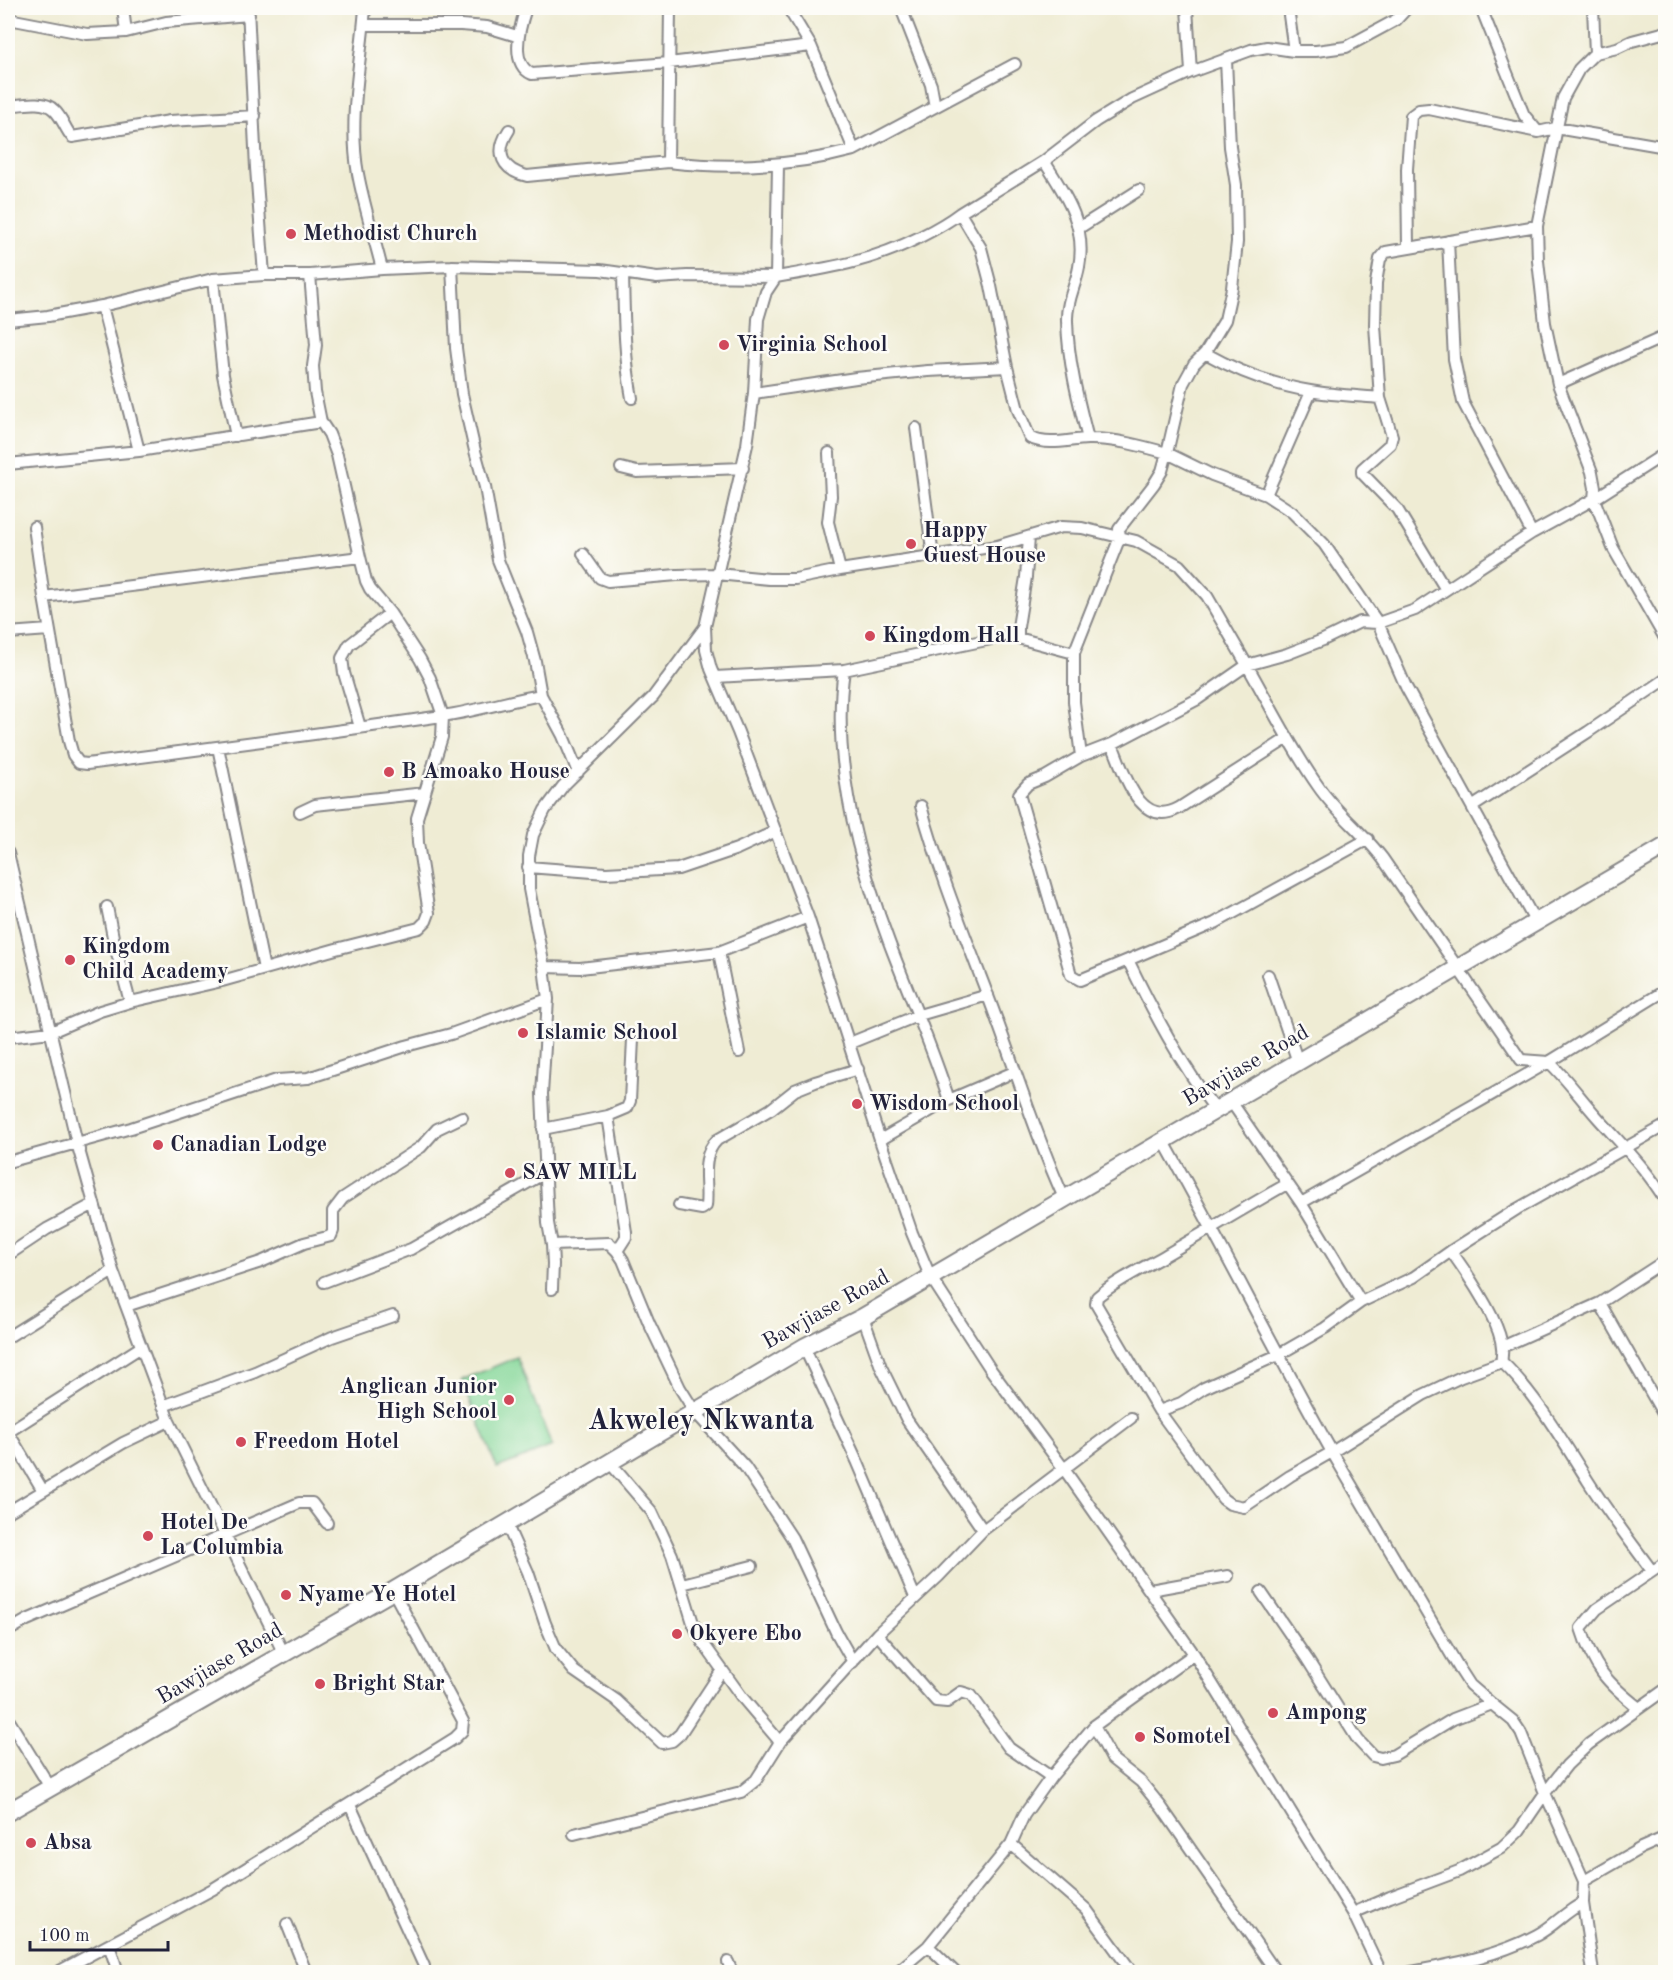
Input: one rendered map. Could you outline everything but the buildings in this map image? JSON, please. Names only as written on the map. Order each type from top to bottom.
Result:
[{"type":"main road","name":"Bawjiase Road","points":[[8,1812],[393,1591],[804,1347],[863,1317],[1665,846]]},
{"type":"street","points":[[123,8],[126,32]]},
{"type":"street","points":[[365,8],[356,111],[358,173],[382,268]]},
{"type":"street","points":[[526,8],[518,36],[521,65],[524,71],[531,74],[669,63],[812,46]]},
{"type":"street","points":[[668,162],[670,8]]},
{"type":"street","points":[[788,8],[812,46],[854,150]]},
{"type":"street","points":[[903,8],[931,86],[935,107]]},
{"type":"street","points":[[1188,8],[1191,72]]},
{"type":"street","points":[[1288,8],[1294,51]]},
{"type":"street","points":[[8,320],[48,316],[102,306],[213,279],[264,275],[310,275],[382,268],[452,266],[547,267],[657,278],[777,277],[835,267],[876,257],[948,223],[960,213],[1044,161],[1096,121],[1132,99],[1191,72],[1251,50],[1267,47],[1316,51],[1346,47],[1396,20],[1407,8]]},
{"type":"street","points":[[1481,8],[1524,115],[1538,132]]},
{"type":"street","points":[[1593,8],[1595,53]]},
{"type":"street","points":[[14,20],[87,34],[126,32],[166,21],[249,11],[256,168],[264,275]]},
{"type":"street","points":[[364,25],[461,25],[487,27],[518,36]]},
{"type":"street","points":[[1665,32],[1595,53],[1579,69],[1563,98],[1537,226],[1538,261],[1545,323],[1558,384],[1592,472],[1595,488],[1594,499],[1613,548],[1665,640]]},
{"type":"street","points":[[1081,756],[1074,702],[1074,652],[1120,537],[1119,529],[1162,471],[1183,384],[1225,320],[1232,288],[1237,242],[1236,185],[1230,147],[1226,60]]},
{"type":"street","points":[[509,130],[503,144],[503,161],[514,173],[527,176],[668,162],[778,165],[826,158],[854,150],[1015,64]]},
{"type":"street","points":[[8,105],[46,105],[54,110],[65,130],[72,137],[170,121],[255,116]]},
{"type":"street","points":[[1408,247],[1407,169],[1411,116],[1419,110],[1429,109],[1538,132],[1556,128],[1665,147]]},
{"type":"street","points":[[1044,161],[1065,194],[1081,237],[1079,269],[1066,319],[1074,386],[1089,439]]},
{"type":"street","points":[[778,165],[777,277],[766,292],[758,319],[754,393],[743,468],[705,627],[706,650],[711,669],[808,917],[844,1035],[850,1042],[880,1140],[912,1233],[930,1276],[991,1370],[1065,1469],[1194,1654],[1353,1913],[1381,1972]]},
{"type":"street","points":[[1079,228],[1138,190]]},
{"type":"street","points":[[960,213],[981,248],[1018,410],[1030,438],[1050,443],[1089,439],[1148,447],[1167,453],[1212,475],[1266,495],[1292,512],[1320,540],[1378,623],[1406,687],[1536,923]]},
{"type":"street","points":[[1445,588],[1397,509],[1362,474],[1362,469],[1390,444],[1392,436],[1380,398],[1374,325],[1376,283],[1380,259],[1386,252],[1408,247],[1537,226]]},
{"type":"street","points":[[1448,241],[1454,359],[1463,402],[1532,533]]},
{"type":"street","points":[[452,266],[456,348],[468,424],[485,487],[498,560],[527,632],[541,695],[563,736],[578,772]]},
{"type":"street","points":[[623,273],[626,366],[632,398]]},
{"type":"street","points":[[8,1037],[51,1032],[100,1011],[130,1002],[419,928],[426,921],[429,913],[418,843],[417,818],[442,737],[443,716],[430,678],[410,643],[366,581],[337,455],[329,434],[321,422],[314,384],[313,366],[316,345],[310,275]]},
{"type":"street","points":[[213,279],[224,375],[236,436]]},
{"type":"street","points":[[102,306],[139,451]]},
{"type":"street","points":[[1558,384],[1665,336]]},
{"type":"street","points":[[1205,353],[1238,369],[1284,386],[1311,392],[1380,398]]},
{"type":"street","points":[[754,393],[867,377],[1007,367]]},
{"type":"street","points":[[1266,495],[1311,392]]},
{"type":"street","points":[[8,464],[139,451],[321,422]]},
{"type":"street","points":[[916,428],[933,557]]},
{"type":"street","points":[[829,453],[831,496],[828,522],[840,570]]},
{"type":"street","points":[[1368,839],[1215,923],[1080,980],[1071,975],[1019,794],[1028,784],[1198,699],[1247,665],[1287,654],[1360,622],[1378,623],[1415,610],[1445,588],[1532,533],[1594,499],[1665,453]]},
{"type":"street","points":[[621,468],[637,472],[743,468]]},
{"type":"street","points":[[34,527],[49,630],[69,741],[73,755],[79,763],[87,764],[443,716],[541,695]]},
{"type":"street","points":[[583,554],[600,578],[608,581],[717,574],[795,579],[998,546],[1061,527],[1082,528],[1136,541],[1179,565],[1207,596],[1318,786],[1341,816],[1368,839],[1521,1060],[1549,1062],[1571,1083],[1593,1112],[1647,1172],[1665,1201]]},
{"type":"street","points":[[1018,638],[1029,537]]},
{"type":"street","points":[[44,597],[360,557]]},
{"type":"street","points":[[360,727],[344,673],[342,658],[349,645],[390,613]]},
{"type":"street","points":[[552,1289],[553,1264],[545,1173],[542,1067],[548,999],[530,896],[528,867],[533,835],[538,822],[563,786],[653,698],[705,627]]},
{"type":"street","points":[[8,633],[49,630]]},
{"type":"street","points":[[715,676],[844,670],[996,638],[1018,638],[1074,652]]},
{"type":"street","points":[[844,670],[840,696],[840,744],[848,800],[888,940],[920,1015],[949,1100]]},
{"type":"street","points":[[1472,807],[1588,732],[1665,678]]},
{"type":"street","points":[[1112,744],[1132,792],[1150,812],[1160,814],[1171,813],[1288,738]]},
{"type":"street","points":[[218,747],[264,969]]},
{"type":"street","points":[[300,812],[315,805],[425,793]]},
{"type":"street","points":[[921,806],[941,873],[988,995],[1034,1128],[1064,1198]]},
{"type":"street","points":[[528,867],[606,873],[678,869],[737,849],[776,831]]},
{"type":"street","points":[[8,853],[77,1143],[113,1271],[169,1421],[284,1654]]},
{"type":"street","points":[[107,907],[130,1002]]},
{"type":"street","points":[[544,967],[580,968],[719,952],[808,917]]},
{"type":"street","points":[[719,952],[739,1052]]},
{"type":"street","points":[[1128,960],[1181,1060],[1215,1109]]},
{"type":"street","points":[[1268,975],[1298,1062]]},
{"type":"street","points":[[1300,1203],[1549,1062],[1665,990]]},
{"type":"street","points":[[850,1042],[920,1015],[988,995]]},
{"type":"street","points":[[8,1162],[77,1143],[277,1080],[308,1078],[451,1034],[548,999]]},
{"type":"street","points":[[543,1130],[608,1116],[627,1108],[630,1101],[633,1039]]},
{"type":"street","points":[[679,1205],[702,1209],[706,1206],[706,1160],[710,1147],[717,1140],[771,1109],[795,1090],[858,1069]]},
{"type":"street","points":[[880,1140],[949,1100],[1014,1072]]},
{"type":"street","points":[[1230,1100],[1300,1203],[1361,1302]]},
{"type":"street","points":[[608,1116],[626,1233],[617,1251]]},
{"type":"street","points":[[126,1306],[261,1262],[304,1243],[331,1236],[333,1211],[343,1198],[421,1147],[437,1130],[462,1117]]},
{"type":"street","points":[[1159,1411],[1181,1403],[1204,1388],[1278,1355],[1325,1328],[1361,1302],[1413,1277],[1517,1209],[1665,1125]]},
{"type":"street","points":[[1163,1140],[1332,1452],[1459,1668],[1470,1685],[1513,1721],[1521,1733],[1584,1881],[1583,1903],[1593,1972]]},
{"type":"street","points":[[324,1282],[411,1249],[545,1173]]},
{"type":"street","points":[[1287,1184],[1127,1276],[1097,1297],[1096,1304],[1159,1411],[1222,1499],[1244,1507],[1290,1476],[1423,1395],[1461,1377],[1502,1362]]},
{"type":"street","points":[[8,1255],[47,1229],[93,1204]]},
{"type":"street","points":[[552,1245],[609,1243],[617,1251],[680,1388],[695,1412],[745,1467],[786,1529],[853,1662]]},
{"type":"street","points":[[1451,1251],[1465,1267],[1499,1333],[1502,1362],[1516,1377],[1555,1430],[1652,1570]]},
{"type":"street","points":[[1502,1347],[1600,1304],[1665,1260]]},
{"type":"street","points":[[8,1337],[113,1271]]},
{"type":"street","points":[[1600,1304],[1665,1419]]},
{"type":"street","points":[[163,1406],[255,1372],[332,1337],[393,1316]]},
{"type":"street","points":[[863,1317],[881,1367],[907,1419],[983,1530]]},
{"type":"street","points":[[42,1489],[8,1432],[141,1347]]},
{"type":"street","points":[[804,1347],[858,1463],[915,1597]]},
{"type":"street","points":[[574,1834],[741,1792],[756,1780],[780,1742],[877,1635],[983,1530],[1131,1418]]},
{"type":"street","points":[[8,1512],[42,1489],[123,1443],[169,1421]]},
{"type":"street","points":[[610,1462],[651,1512],[672,1555],[693,1623],[704,1643],[722,1670],[780,1742]]},
{"type":"street","points":[[8,1631],[27,1620],[299,1503],[312,1503],[327,1523]]},
{"type":"street","points":[[506,1523],[528,1572],[544,1623],[556,1649],[574,1671],[616,1700],[662,1743],[672,1741],[680,1734],[722,1670]]},
{"type":"street","points":[[1640,1708],[1616,1690],[1603,1675],[1590,1654],[1581,1628],[1597,1609],[1665,1562]]},
{"type":"street","points":[[682,1584],[752,1566]]},
{"type":"street","points":[[1149,1590],[1228,1576]]},
{"type":"street","points":[[58,1972],[213,1889],[350,1805],[455,1738],[462,1731],[463,1721],[393,1591]]},
{"type":"street","points":[[1261,1592],[1358,1740],[1373,1756],[1381,1758],[1394,1755],[1453,1719],[1491,1704]]},
{"type":"street","points":[[877,1635],[936,1701],[947,1702],[961,1692],[971,1695],[1009,1748],[1051,1777]]},
{"type":"street","points":[[897,1972],[928,1946],[1011,1844],[1024,1815],[1051,1777],[1094,1726],[1194,1654]]},
{"type":"street","points":[[1353,1913],[1459,1871],[1501,1848],[1519,1831],[1567,1765],[1589,1744],[1665,1689]]},
{"type":"street","points":[[8,1719],[50,1787]]},
{"type":"street","points":[[1094,1726],[1112,1759],[1141,1782],[1162,1808],[1276,1972]]},
{"type":"street","points":[[350,1805],[424,1966]]},
{"type":"street","points":[[1584,1881],[1665,1837]]},
{"type":"street","points":[[1011,1844],[1086,1909],[1132,1972]]},
{"type":"street","points":[[1411,1972],[1466,1961],[1505,1949],[1538,1935],[1574,1907],[1583,1903]]},
{"type":"street","points":[[287,1924],[306,1972]]},
{"type":"street","points":[[108,1945],[118,1972]]},
{"type":"street","points":[[928,1946],[955,1972]]},
{"type":"green space","points":[[517,1357],[552,1446],[497,1468],[462,1380]]},
{"type":"place","name":"Methodist Church","points":[[291,234]]},
{"type":"place","name":"Virginia School","points":[[724,345]]},
{"type":"place","name":"Happy Guest House","points":[[911,544]]},
{"type":"place","name":"Kingdom Hall","points":[[870,636]]},
{"type":"place","name":"B Amoako House","points":[[389,772]]},
{"type":"place","name":"Kingdom Child Academy","points":[[70,960]]},
{"type":"place","name":"Islamic School","points":[[523,1033]]},
{"type":"place","name":"Wisdom School","points":[[857,1104]]},
{"type":"place","name":"Canadian Lodge","points":[[158,1145]]},
{"type":"place","name":"SAW MILL","points":[[510,1173]]},
{"type":"place","name":"Anglican Junior High School","points":[[509,1400]]},
{"type":"place","name":"Freedom Hotel","points":[[241,1442]]},
{"type":"place","name":"Hotel De La Columbia","points":[[148,1536]]},
{"type":"place","name":"Nyame Ye Hotel","points":[[286,1595]]},
{"type":"place","name":"Okyere Ebo","points":[[677,1634]]},
{"type":"place","name":"Bright Star","points":[[320,1684]]},
{"type":"place","name":"Ampong","points":[[1273,1713]]},
{"type":"place","name":"Somotel","points":[[1140,1737]]},
{"type":"place","name":"Absa","points":[[31,1843]]},
{"type":"district","name":"Akweley Nkwanta","points":[[701,1422]]}]
